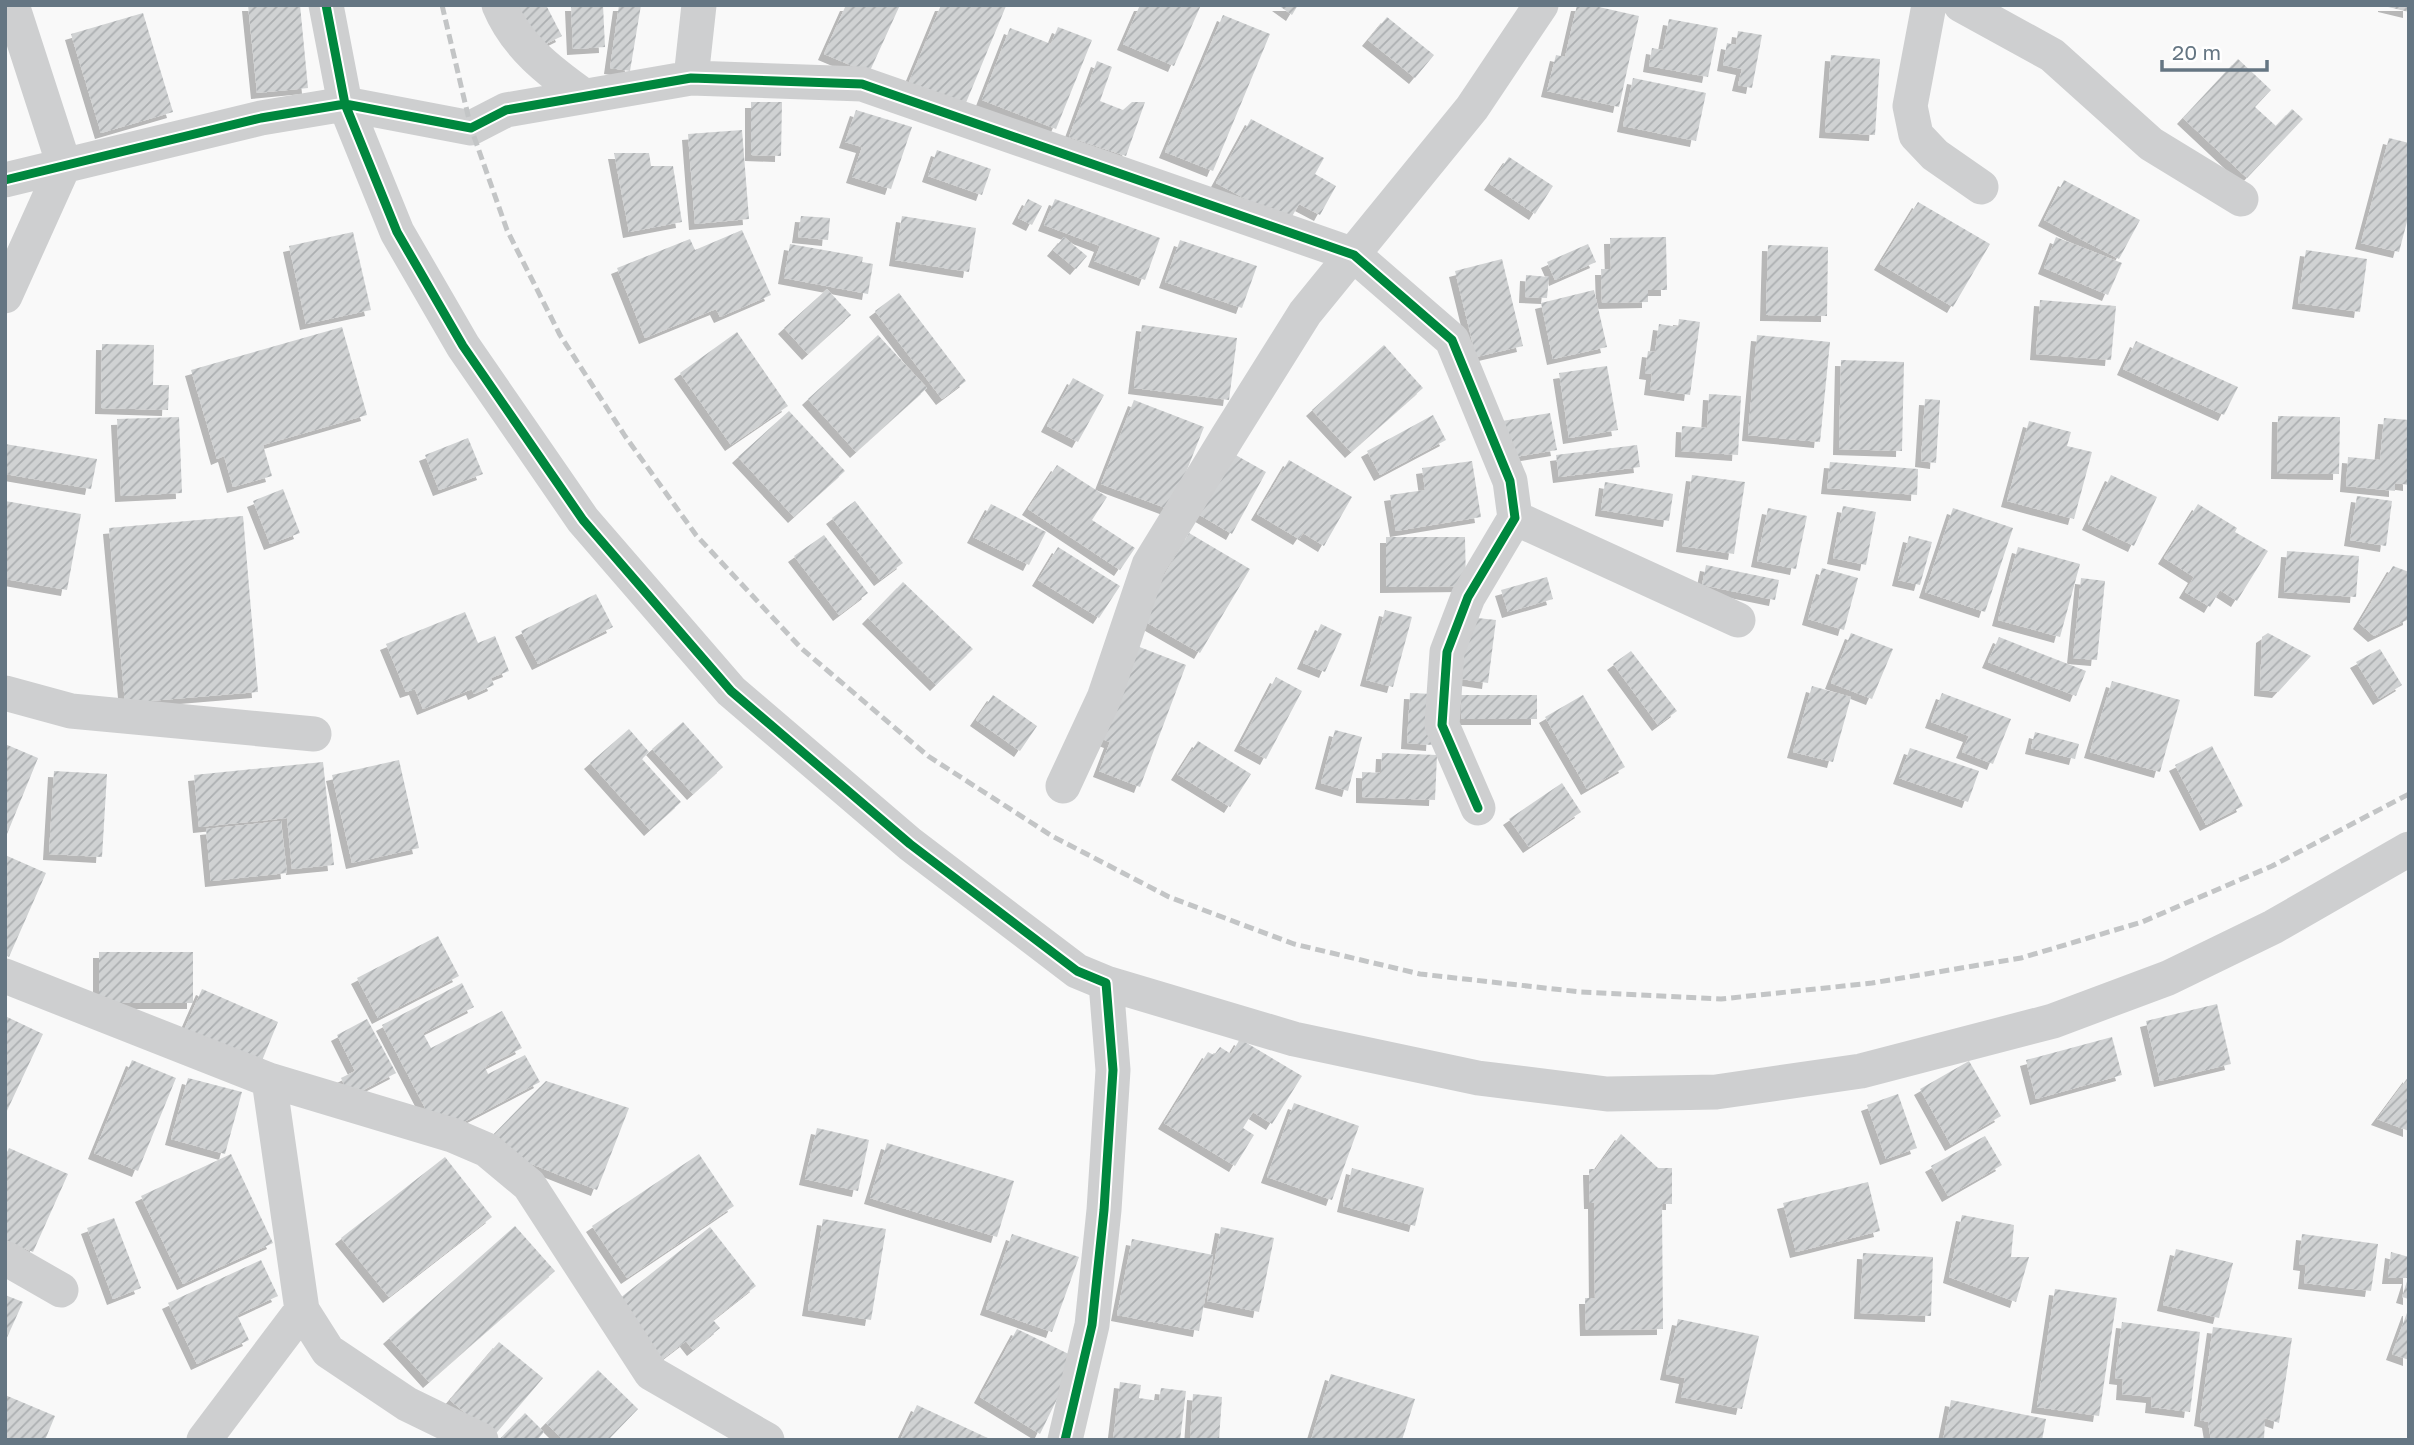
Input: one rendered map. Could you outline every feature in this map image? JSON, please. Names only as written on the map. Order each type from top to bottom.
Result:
[{"type":"street","points":[[5,296],[64,165],[14,10],[8,5]]},
{"type":"street","points":[[326,5],[345,104],[397,232],[463,346],[583,520],[732,691],[910,844],[1077,971],[1106,983],[1294,1039],[1478,1078],[1607,1094],[1716,1091],[1861,1071],[2053,1021],[2168,978],[2262,933],[2409,849]]},
{"type":"street","points":[[499,5],[524,47],[549,71],[584,96]]},
{"type":"street","points":[[691,78],[699,5]]},
{"type":"street","points":[[1063,786],[1104,698],[1149,565],[1305,313],[1472,108],[1541,5]]},
{"type":"street","points":[[1929,5],[1910,106],[1916,135],[1935,155],[1981,187]]},
{"type":"street","points":[[1961,5],[2052,55],[2151,144],[2241,199]]},
{"type":"street","points":[[5,180],[261,118],[345,104],[471,128],[506,110],[691,78],[862,84],[1354,255],[1452,340],[1510,481],[1515,519],[1468,597],[1447,652],[1442,725],[1478,808]]},
{"type":"street","points":[[1515,519],[1738,620]]},
{"type":"street","points":[[5,693],[71,711],[314,734]]},
{"type":"street","points":[[5,976],[269,1080],[452,1135],[487,1150],[530,1185],[651,1373],[767,1440]]},
{"type":"street","points":[[1065,1440],[1092,1325],[1104,1210],[1114,1070],[1106,983]]},
{"type":"street","points":[[269,1080],[302,1310],[328,1351],[339,1359],[407,1404],[481,1440]]},
{"type":"street","points":[[5,1258],[61,1290]]},
{"type":"street","points":[[204,1440],[302,1310]]},
{"type":"building","points":[[248,5],[300,5],[308,88],[257,93]]},
{"type":"building","points":[[514,5],[546,5],[562,36],[536,49]]},
{"type":"building","points":[[571,5],[603,5],[605,47],[573,49]]},
{"type":"building","points":[[619,5],[641,5],[630,71],[610,68]]},
{"type":"building","points":[[846,5],[900,5],[869,73],[824,54]]},
{"type":"building","points":[[941,5],[1006,6],[963,110],[907,87]]},
{"type":"building","points":[[1140,5],[1201,5],[1174,66],[1123,44]]},
{"type":"building","points":[[1278,5],[1298,5],[1292,15]]},
{"type":"building","points":[[1577,5],[1590,5],[1639,16],[1619,107],[1547,91],[1556,55],[1565,57]]},
{"type":"building","points":[[2409,5],[2409,12],[2384,6]]},
{"type":"building","points":[[143,13],[173,112],[101,133],[71,34]]},
{"type":"building","points":[[1223,15],[1270,34],[1213,171],[1165,152]]},
{"type":"building","points":[[1387,17],[1434,55],[1415,78],[1368,40]]},
{"type":"building","points":[[1669,19],[1718,28],[1708,77],[1649,66],[1652,48],[1663,50]]},
{"type":"building","points":[[1058,27],[1092,40],[1056,129],[982,100],[1010,28],[1051,44]]},
{"type":"building","points":[[1738,31],[1762,35],[1752,88],[1738,85],[1742,69],[1723,65],[1727,43],[1736,45]]},
{"type":"building","points":[[1831,55],[1880,59],[1875,135],[1825,132]]},
{"type":"building","points":[[2238,59],[2271,90],[2255,107],[2276,126],[2292,109],[2303,119],[2247,178],[2183,118]]},
{"type":"building","points":[[1097,61],[1112,67],[1100,101],[1123,110],[1132,102],[1145,102],[1126,156],[1069,137]]},
{"type":"building","points":[[1633,78],[1706,93],[1696,141],[1623,126]]},
{"type":"building","points":[[751,102],[782,102],[781,156],[751,155]]},
{"type":"building","points":[[856,110],[912,127],[891,189],[852,177],[862,147],[845,142]]},
{"type":"building","points":[[1251,119],[1324,158],[1315,174],[1336,186],[1320,215],[1299,204],[1289,222],[1216,183]]},
{"type":"building","points":[[742,130],[749,219],[695,224],[688,134]]},
{"type":"building","points":[[2389,138],[2409,143],[2409,214],[2399,252],[2361,243]]},
{"type":"building","points":[[937,150],[991,169],[982,195],[928,176]]},
{"type":"building","points":[[614,153],[649,153],[651,166],[673,166],[682,222],[629,232]]},
{"type":"building","points":[[1509,157],[1553,186],[1535,214],[1490,184]]},
{"type":"building","points":[[2064,180],[2140,220],[2119,259],[2044,220]]},
{"type":"building","points":[[1028,199],[1042,206],[1032,225],[1018,218]]},
{"type":"building","points":[[1055,199],[1160,238],[1145,280],[1094,261],[1100,246],[1044,225]]},
{"type":"building","points":[[1918,202],[1990,244],[1953,307],[1880,264]]},
{"type":"building","points":[[801,216],[830,218],[828,240],[798,237]]},
{"type":"building","points":[[902,216],[976,228],[969,272],[895,260]]},
{"type":"building","points":[[742,230],[771,295],[720,317],[716,309],[645,338],[617,268],[690,239],[695,250]]},
{"type":"building","points":[[353,232],[371,310],[306,324],[289,246]]},
{"type":"building","points":[[1064,237],[1087,256],[1076,269],[1053,250]]},
{"type":"building","points":[[1666,237],[1667,290],[1648,290],[1648,302],[1602,303],[1601,269],[1611,269],[1610,238]]},
{"type":"building","points":[[2056,237],[2122,263],[2108,295],[2044,268]]},
{"type":"building","points":[[1180,240],[1257,266],[1242,308],[1165,282]]},
{"type":"building","points":[[790,244],[863,257],[862,262],[873,264],[868,294],[784,278]]},
{"type":"building","points":[[1588,244],[1596,262],[1555,280],[1547,262]]},
{"type":"building","points":[[1768,245],[1828,247],[1827,316],[1766,315]]},
{"type":"building","points":[[2306,250],[2367,259],[2360,312],[2298,303]]},
{"type":"building","points":[[1502,259],[1523,346],[1476,357],[1455,271]]},
{"type":"building","points":[[1526,275],[1549,277],[1547,298],[1525,297]]},
{"type":"building","points":[[827,289],[851,315],[808,354],[784,328]]},
{"type":"building","points":[[1594,290],[1607,347],[1553,359],[1541,303]]},
{"type":"building","points":[[899,293],[966,381],[942,399],[875,311]]},
{"type":"building","points":[[2040,300],[2116,306],[2111,360],[2036,354]]},
{"type":"building","points":[[1679,319],[1700,322],[1690,395],[1650,389],[1652,374],[1645,373],[1648,351],[1655,352],[1659,324],[1678,327]]},
{"type":"building","points":[[1142,325],[1237,338],[1229,400],[1134,388]]},
{"type":"building","points":[[342,327],[367,415],[263,445],[272,476],[233,487],[224,456],[217,459],[191,370]]},
{"type":"building","points":[[737,332],[788,406],[731,445],[680,373]]},
{"type":"building","points":[[878,335],[927,388],[856,452],[808,399]]},
{"type":"building","points":[[1757,335],[1830,342],[1820,442],[1748,435]]},
{"type":"building","points":[[2136,341],[2238,387],[2224,415],[2123,369]]},
{"type":"building","points":[[102,344],[154,345],[153,385],[169,385],[168,410],[101,408]]},
{"type":"building","points":[[1384,345],[1423,388],[1351,452],[1312,410]]},
{"type":"building","points":[[1841,360],[1904,362],[1902,451],[1839,449]]},
{"type":"building","points":[[1607,366],[1618,430],[1569,438],[1559,373]]},
{"type":"building","points":[[1073,378],[1104,395],[1078,442],[1047,426]]},
{"type":"building","points":[[1709,394],[1741,396],[1738,455],[1681,451],[1682,426],[1707,428]]},
{"type":"building","points":[[1925,399],[1940,400],[1936,463],[1921,461]]},
{"type":"building","points":[[1134,400],[1204,427],[1171,510],[1101,484]]},
{"type":"building","points":[[789,411],[845,471],[794,517],[738,457]]},
{"type":"building","points":[[1550,413],[1557,450],[1509,458],[1502,421]]},
{"type":"building","points":[[1433,415],[1446,440],[1380,475],[1367,451]]},
{"type":"building","points":[[2278,416],[2340,417],[2339,474],[2277,473]]},
{"type":"building","points":[[179,417],[182,493],[121,496],[117,419]]},
{"type":"building","points":[[2384,418],[2409,420],[2409,485],[2395,483],[2395,491],[2346,486],[2348,457],[2380,460]]},
{"type":"building","points":[[2029,421],[2071,432],[2067,446],[2092,452],[2074,519],[2007,501]]},
{"type":"building","points":[[468,438],[483,474],[439,490],[425,455]]},
{"type":"building","points":[[5,444],[97,459],[91,489],[5,474]]},
{"type":"building","points":[[1637,445],[1640,467],[1559,477],[1556,455]]},
{"type":"building","points":[[1232,453],[1266,472],[1232,534],[1198,514]]},
{"type":"building","points":[[1289,460],[1352,497],[1324,546],[1303,533],[1299,539],[1257,514]]},
{"type":"building","points":[[1472,461],[1481,517],[1396,531],[1390,495],[1425,490],[1422,468]]},
{"type":"building","points":[[1830,462],[1918,469],[1917,495],[1827,488]]},
{"type":"building","points":[[1057,465],[1107,497],[1092,520],[1135,548],[1120,570],[1028,509]]},
{"type":"building","points":[[1692,475],[1745,482],[1734,554],[1682,546]]},
{"type":"building","points":[[2111,475],[2157,497],[2134,546],[2088,524]]},
{"type":"building","points":[[1605,482],[1673,494],[1669,521],[1601,510]]},
{"type":"building","points":[[283,489],[300,533],[270,544],[253,501]]},
{"type":"building","points":[[2357,496],[2392,501],[2386,546],[2350,540]]},
{"type":"building","points":[[5,501],[81,514],[67,590],[5,579]]},
{"type":"building","points":[[855,501],[903,563],[880,580],[832,518]]},
{"type":"building","points":[[991,504],[1046,532],[1029,565],[973,537]]},
{"type":"building","points":[[2198,504],[2237,528],[2235,532],[2268,551],[2237,601],[2220,590],[2210,607],[2185,592],[2194,577],[2164,558]]},
{"type":"building","points":[[1843,506],[1876,512],[1866,565],[1833,558]]},
{"type":"building","points":[[1768,508],[1807,516],[1796,569],[1757,561]]},
{"type":"building","points":[[1953,508],[2013,528],[1985,612],[1925,592]]},
{"type":"building","points":[[243,516],[258,692],[125,703],[109,528]]},
{"type":"building","points":[[1189,533],[1250,569],[1200,653],[1139,618]]},
{"type":"building","points":[[824,535],[868,593],[839,615],[794,556]]},
{"type":"building","points":[[1909,536],[1932,542],[1920,585],[1898,580]]},
{"type":"building","points":[[1386,537],[1465,537],[1466,586],[1386,587]]},
{"type":"building","points":[[1058,547],[1120,586],[1099,618],[1038,580]]},
{"type":"building","points":[[2018,547],[2080,564],[2060,637],[1998,620]]},
{"type":"building","points":[[2287,551],[2359,556],[2356,597],[2284,592]]},
{"type":"building","points":[[1706,565],[1779,580],[1775,600],[1702,585]]},
{"type":"building","points":[[2393,566],[2409,572],[2409,619],[2374,636],[2359,623]]},
{"type":"building","points":[[1822,568],[1858,578],[1844,630],[1808,619]]},
{"type":"building","points":[[1547,577],[1553,599],[1508,612],[1501,590]]},
{"type":"building","points":[[2081,578],[2105,581],[2097,660],[2073,658]]},
{"type":"building","points":[[903,582],[973,649],[936,685],[868,618]]},
{"type":"building","points":[[596,594],[613,627],[538,664],[521,631]]},
{"type":"building","points":[[1385,610],[1412,617],[1393,687],[1366,680]]},
{"type":"building","points":[[465,612],[478,643],[495,636],[509,671],[491,678],[494,685],[474,694],[472,689],[423,709],[415,689],[406,692],[386,644]]},
{"type":"building","points":[[1468,617],[1496,620],[1488,683],[1461,679]]},
{"type":"building","points":[[1321,624],[1342,634],[1325,672],[1303,663]]},
{"type":"building","points":[[1851,633],[1893,649],[1872,699],[1831,683]]},
{"type":"building","points":[[2268,633],[2311,656],[2278,692],[2260,690],[2262,637]]},
{"type":"building","points":[[1999,637],[2086,671],[2076,696],[1988,662]]},
{"type":"building","points":[[1137,646],[1186,665],[1140,787],[1099,771],[1110,742],[1102,739]]},
{"type":"building","points":[[2380,649],[2402,685],[2379,699],[2356,662]]},
{"type":"building","points":[[1631,651],[1677,711],[1658,725],[1613,664]]},
{"type":"building","points":[[1276,677],[1302,691],[1266,759],[1240,745]]},
{"type":"building","points":[[2112,681],[2180,700],[2160,772],[2090,752]]},
{"type":"building","points":[[1812,686],[1851,697],[1833,762],[1793,752]]},
{"type":"building","points":[[1410,693],[1435,694],[1432,745],[1407,743]]},
{"type":"building","points":[[1942,693],[2011,719],[1993,764],[1962,752],[1969,736],[1931,722]]},
{"type":"building","points":[[993,695],[1037,726],[1020,751],[976,720]]},
{"type":"building","points":[[1461,695],[1537,695],[1537,719],[1461,719]]},
{"type":"building","points":[[1583,695],[1625,767],[1587,789],[1545,717]]},
{"type":"building","points":[[683,722],[723,767],[693,794],[652,749]]},
{"type":"building","points":[[629,729],[649,752],[642,759],[681,802],[650,830],[590,763]]},
{"type":"building","points":[[1335,730],[1362,737],[1348,791],[1321,783]]},
{"type":"building","points":[[2035,732],[2079,744],[2075,759],[2031,748]]},
{"type":"building","points":[[1198,741],[1251,774],[1230,807],[1177,774]]},
{"type":"building","points":[[5,744],[38,758],[5,839]]},
{"type":"building","points":[[2212,746],[2243,806],[2206,825],[2175,765]]},
{"type":"building","points":[[1910,748],[1979,771],[1968,802],[1899,778]]},
{"type":"building","points":[[1382,753],[1437,755],[1435,800],[1362,797],[1362,772],[1381,773]]},
{"type":"building","points":[[399,760],[419,848],[352,863],[332,775]]},
{"type":"building","points":[[323,762],[334,865],[292,869],[287,818],[199,827],[194,775]]},
{"type":"building","points":[[54,771],[107,774],[102,857],[49,854]]},
{"type":"building","points":[[1562,783],[1581,812],[1529,847],[1509,819]]},
{"type":"building","points":[[281,821],[287,873],[211,881],[206,829]]},
{"type":"building","points":[[5,855],[46,873],[9,957],[5,955]]},
{"type":"building","points":[[438,936],[459,976],[378,1018],[357,978]]},
{"type":"building","points":[[99,952],[193,952],[193,1003],[99,1003]]},
{"type":"building","points":[[462,983],[474,1007],[423,1033],[431,1048],[502,1011],[522,1048],[485,1067],[488,1074],[525,1055],[540,1082],[439,1135],[382,1025]]},
{"type":"building","points":[[202,989],[278,1022],[261,1063],[184,1030]]},
{"type":"building","points":[[2217,1004],[2231,1064],[2160,1081],[2146,1021]]},
{"type":"building","points":[[5,1016],[43,1034],[5,1115]]},
{"type":"building","points":[[367,1019],[396,1073],[350,1097],[341,1078],[355,1071],[337,1035]]},
{"type":"building","points":[[2112,1037],[2122,1075],[2036,1099],[2026,1060]]},
{"type":"building","points":[[1240,1039],[1302,1076],[1272,1124],[1253,1112],[1243,1128],[1254,1135],[1235,1166],[1164,1123],[1208,1052],[1214,1055],[1220,1047],[1231,1054]]},
{"type":"building","points":[[132,1060],[176,1078],[138,1171],[94,1153]]},
{"type":"building","points":[[1969,1061],[2001,1116],[1951,1145],[1920,1089]]},
{"type":"building","points":[[2409,1076],[2409,1131],[2377,1119]]},
{"type":"building","points":[[188,1078],[242,1092],[225,1154],[171,1139]]},
{"type":"building","points":[[546,1081],[629,1108],[597,1190],[483,1145]]},
{"type":"building","points":[[1898,1094],[1917,1148],[1886,1159],[1867,1105]]},
{"type":"building","points":[[1294,1103],[1359,1126],[1332,1200],[1267,1177]]},
{"type":"building","points":[[817,1128],[869,1140],[858,1191],[805,1179]]},
{"type":"building","points":[[1621,1134],[1658,1168],[1672,1168],[1672,1204],[1662,1204],[1663,1329],[1586,1330],[1585,1298],[1595,1298],[1594,1203],[1590,1203],[1589,1169],[1596,1169]]},
{"type":"building","points":[[1985,1136],[2002,1165],[1948,1196],[1931,1166]]},
{"type":"building","points":[[887,1143],[1014,1181],[997,1237],[870,1198]]},
{"type":"building","points":[[9,1148],[68,1174],[33,1252],[5,1240],[5,1156]]},
{"type":"building","points":[[231,1154],[273,1243],[183,1284],[141,1196]]},
{"type":"building","points":[[699,1154],[734,1206],[627,1278],[592,1226]]},
{"type":"building","points":[[445,1157],[492,1217],[389,1297],[341,1238]]},
{"type":"building","points":[[1352,1168],[1424,1188],[1415,1226],[1343,1206]]},
{"type":"building","points":[[1868,1182],[1880,1231],[1796,1252],[1783,1203]]},
{"type":"building","points":[[1962,1215],[2014,1225],[2011,1257],[2029,1257],[2016,1302],[1949,1277]]},
{"type":"building","points":[[114,1218],[141,1288],[113,1299],[87,1228]]},
{"type":"building","points":[[823,1219],[886,1229],[871,1320],[808,1310]]},
{"type":"building","points":[[515,1226],[555,1271],[429,1382],[389,1338]]},
{"type":"building","points":[[710,1227],[756,1286],[713,1320],[720,1328],[693,1350],[686,1341],[656,1364],[610,1306]]},
{"type":"building","points":[[1221,1227],[1274,1238],[1259,1312],[1207,1301]]},
{"type":"building","points":[[1012,1234],[1079,1257],[1052,1332],[986,1309]]},
{"type":"building","points":[[2302,1234],[2378,1244],[2371,1291],[2304,1283],[2306,1265],[2299,1264]]},
{"type":"building","points":[[1132,1239],[1213,1255],[1199,1331],[1117,1315]]},
{"type":"building","points":[[2176,1249],[2233,1263],[2219,1318],[2163,1305]]},
{"type":"building","points":[[2391,1252],[2409,1257],[2409,1299],[2402,1297],[2408,1278],[2388,1278]]},
{"type":"building","points":[[1863,1253],[1933,1257],[1931,1316],[1860,1313]]},
{"type":"building","points":[[261,1260],[278,1296],[237,1315],[249,1340],[197,1364],[168,1303]]},
{"type":"building","points":[[2055,1289],[2117,1298],[2099,1416],[2037,1407]]},
{"type":"building","points":[[5,1295],[23,1302],[5,1342]]},
{"type":"building","points":[[2409,1310],[2409,1360],[2392,1354]]},
{"type":"building","points":[[1678,1319],[1759,1336],[1742,1409],[1681,1397],[1685,1378],[1666,1374]]},
{"type":"building","points":[[2122,1322],[2200,1332],[2190,1412],[2151,1407],[2152,1397],[2122,1394],[2123,1379],[2115,1378]]},
{"type":"building","points":[[2213,1327],[2292,1338],[2279,1423],[2265,1418],[2264,1440],[2211,1440],[2208,1422],[2200,1420]]},
{"type":"building","points":[[1017,1329],[1077,1358],[1040,1434],[980,1397]]},
{"type":"building","points":[[499,1342],[543,1378],[493,1437],[450,1400]]},
{"type":"building","points":[[598,1370],[638,1409],[608,1440],[563,1440],[546,1423]]},
{"type":"building","points":[[1331,1374],[1415,1399],[1402,1440],[1311,1440]]},
{"type":"building","points":[[1120,1382],[1141,1385],[1139,1398],[1159,1401],[1161,1388],[1186,1391],[1180,1440],[1113,1440]]},
{"type":"building","points":[[1193,1394],[1222,1397],[1219,1440],[1190,1440]]},
{"type":"building","points":[[5,1395],[55,1416],[45,1440],[5,1440]]},
{"type":"building","points":[[1951,1400],[2046,1419],[2042,1440],[1943,1440]]},
{"type":"building","points":[[917,1405],[992,1440],[900,1440]]},
{"type":"building","points":[[525,1413],[544,1432],[537,1440],[506,1440],[502,1437]]},
{"type":"railway","points":[[442,5],[471,128],[507,230],[560,335],[625,436],[696,535],[801,648],[928,756],[1052,836],[1169,897],[1294,944],[1420,974],[1581,992],[1721,999],[1872,983],[2021,958],[2142,922],[2272,866],[2409,794]]},
{"type":"cycle path","points":[[326,5],[345,104],[397,232],[463,346],[583,520],[731,691],[910,844],[1077,971],[1106,983],[1113,1070],[1104,1210],[1092,1325],[1065,1440]]},
{"type":"cycle path","points":[[5,180],[261,118],[345,104],[471,128],[506,110],[691,78],[862,84],[1354,255],[1452,340],[1510,481],[1515,518],[1468,597],[1447,652],[1442,725],[1478,808]]}]
